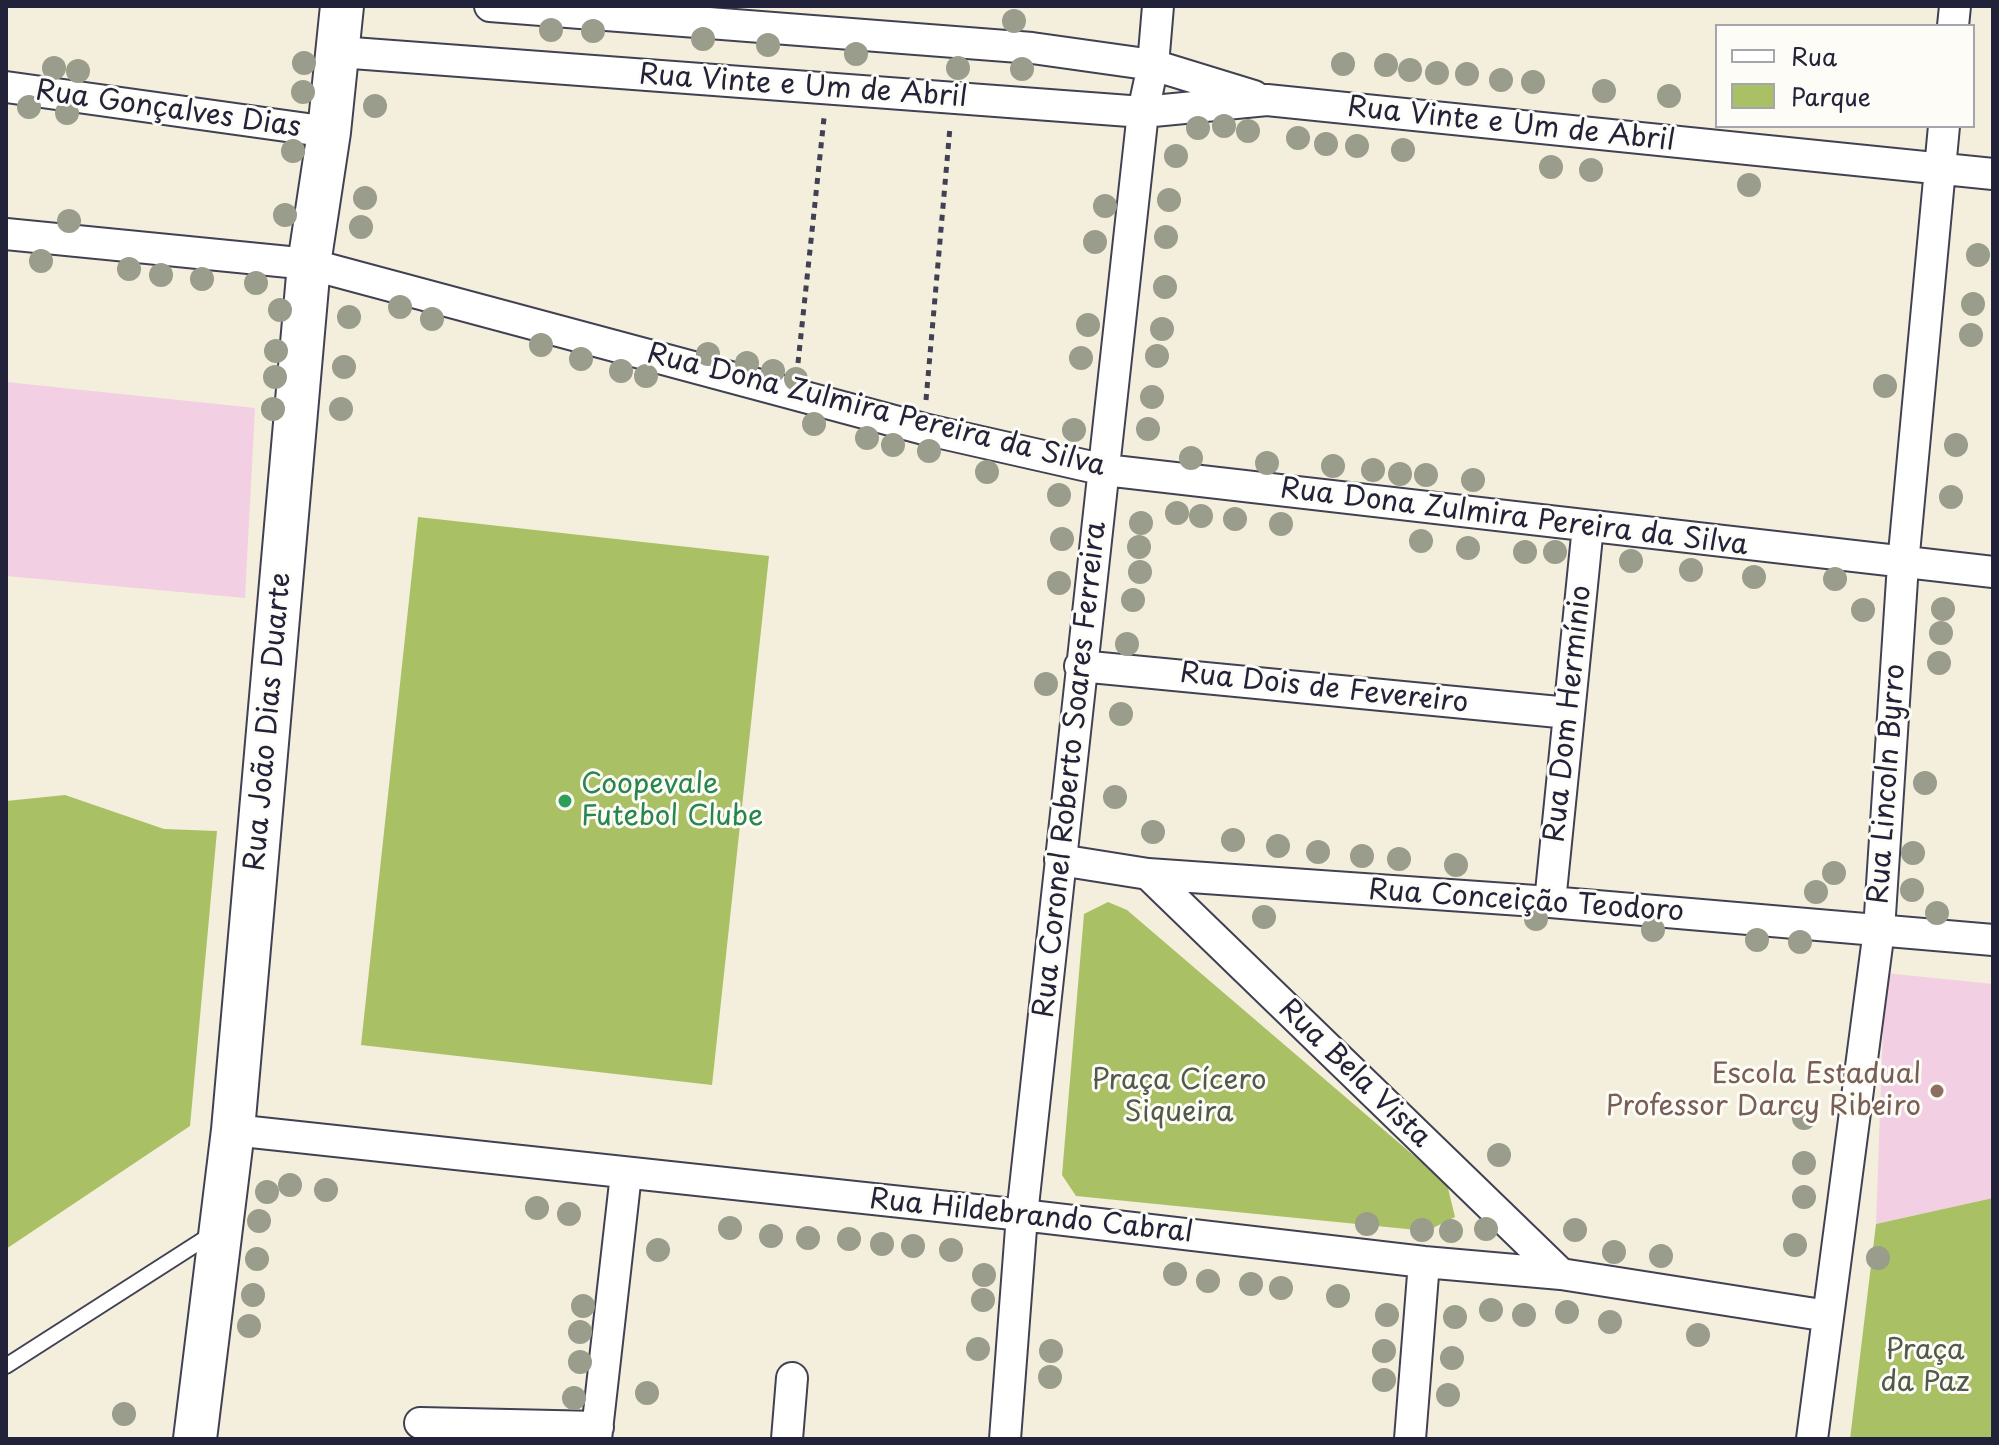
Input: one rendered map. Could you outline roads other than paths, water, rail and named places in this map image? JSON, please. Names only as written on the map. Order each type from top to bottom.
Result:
[{"type":"street","name":"Rua João Dias Duarte","points":[[195,1439],[233,1130],[309,264],[329,132],[342,6]]},
{"type":"street","name":"Rua Vinte e Um de Abril","points":[[490,6],[1032,48],[1153,65],[1267,100],[1993,174]]},
{"type":"street","name":"Rua Coronel Roberto Soares Ferreira","points":[[1005,1439],[1022,1215],[1080,666],[1105,470],[1143,112],[1153,65],[1158,6]]},
{"type":"street","name":"Rua Vinte e Um de Abril","points":[[339,52],[1143,112],[1267,100]]},
{"type":"street","name":"Rua Gonçalves Dias","points":[[6,87],[329,132]]},
{"type":"street","name":"Rua Lincoln Byrro","points":[[1812,1439],[1879,930],[1903,564],[1944,128]]},
{"type":"street","name":"Rua Dona Zulmira Pereira da Silva","points":[[6,234],[309,264],[924,429],[1105,470],[1993,572]]},
{"type":"street","name":"Rua Dom Hermínio","points":[[1550,902],[1588,526]]},
{"type":"street","name":"Rua Dois de Fevereiro","points":[[1080,666],[1569,713]]},
{"type":"street","name":"Rua Conceição Teodoro","points":[[1060,860],[1148,874],[1550,902],[1993,940]]},
{"type":"street","name":"Rua Bela Vista","points":[[1148,874],[1561,1274]]},
{"type":"street","name":"Rua Hildebrando Cabral","points":[[233,1130],[1022,1215],[1424,1262],[1561,1274],[1828,1316]]},
{"type":"street","points":[[420,1423],[597,1433],[626,1174]]},
{"type":"street","points":[[1410,1439],[1424,1262]]},
{"type":"street","points":[[787,1439],[792,1378]]},
{"type":"lane","points":[[6,1366],[223,1227]]},
{"type":"place","name":"Coopevale Futebol Clube","points":[[565,801]]},
{"type":"place","name":"Escola Estadual Professor Darcy Ribeiro","points":[[1937,1091]]},
{"type":"park label","name":"Praça Cícero Siqueira","points":[[1179,1097]]},
{"type":"park label","name":"Praça da Paz","points":[[1925,1367]]}]
